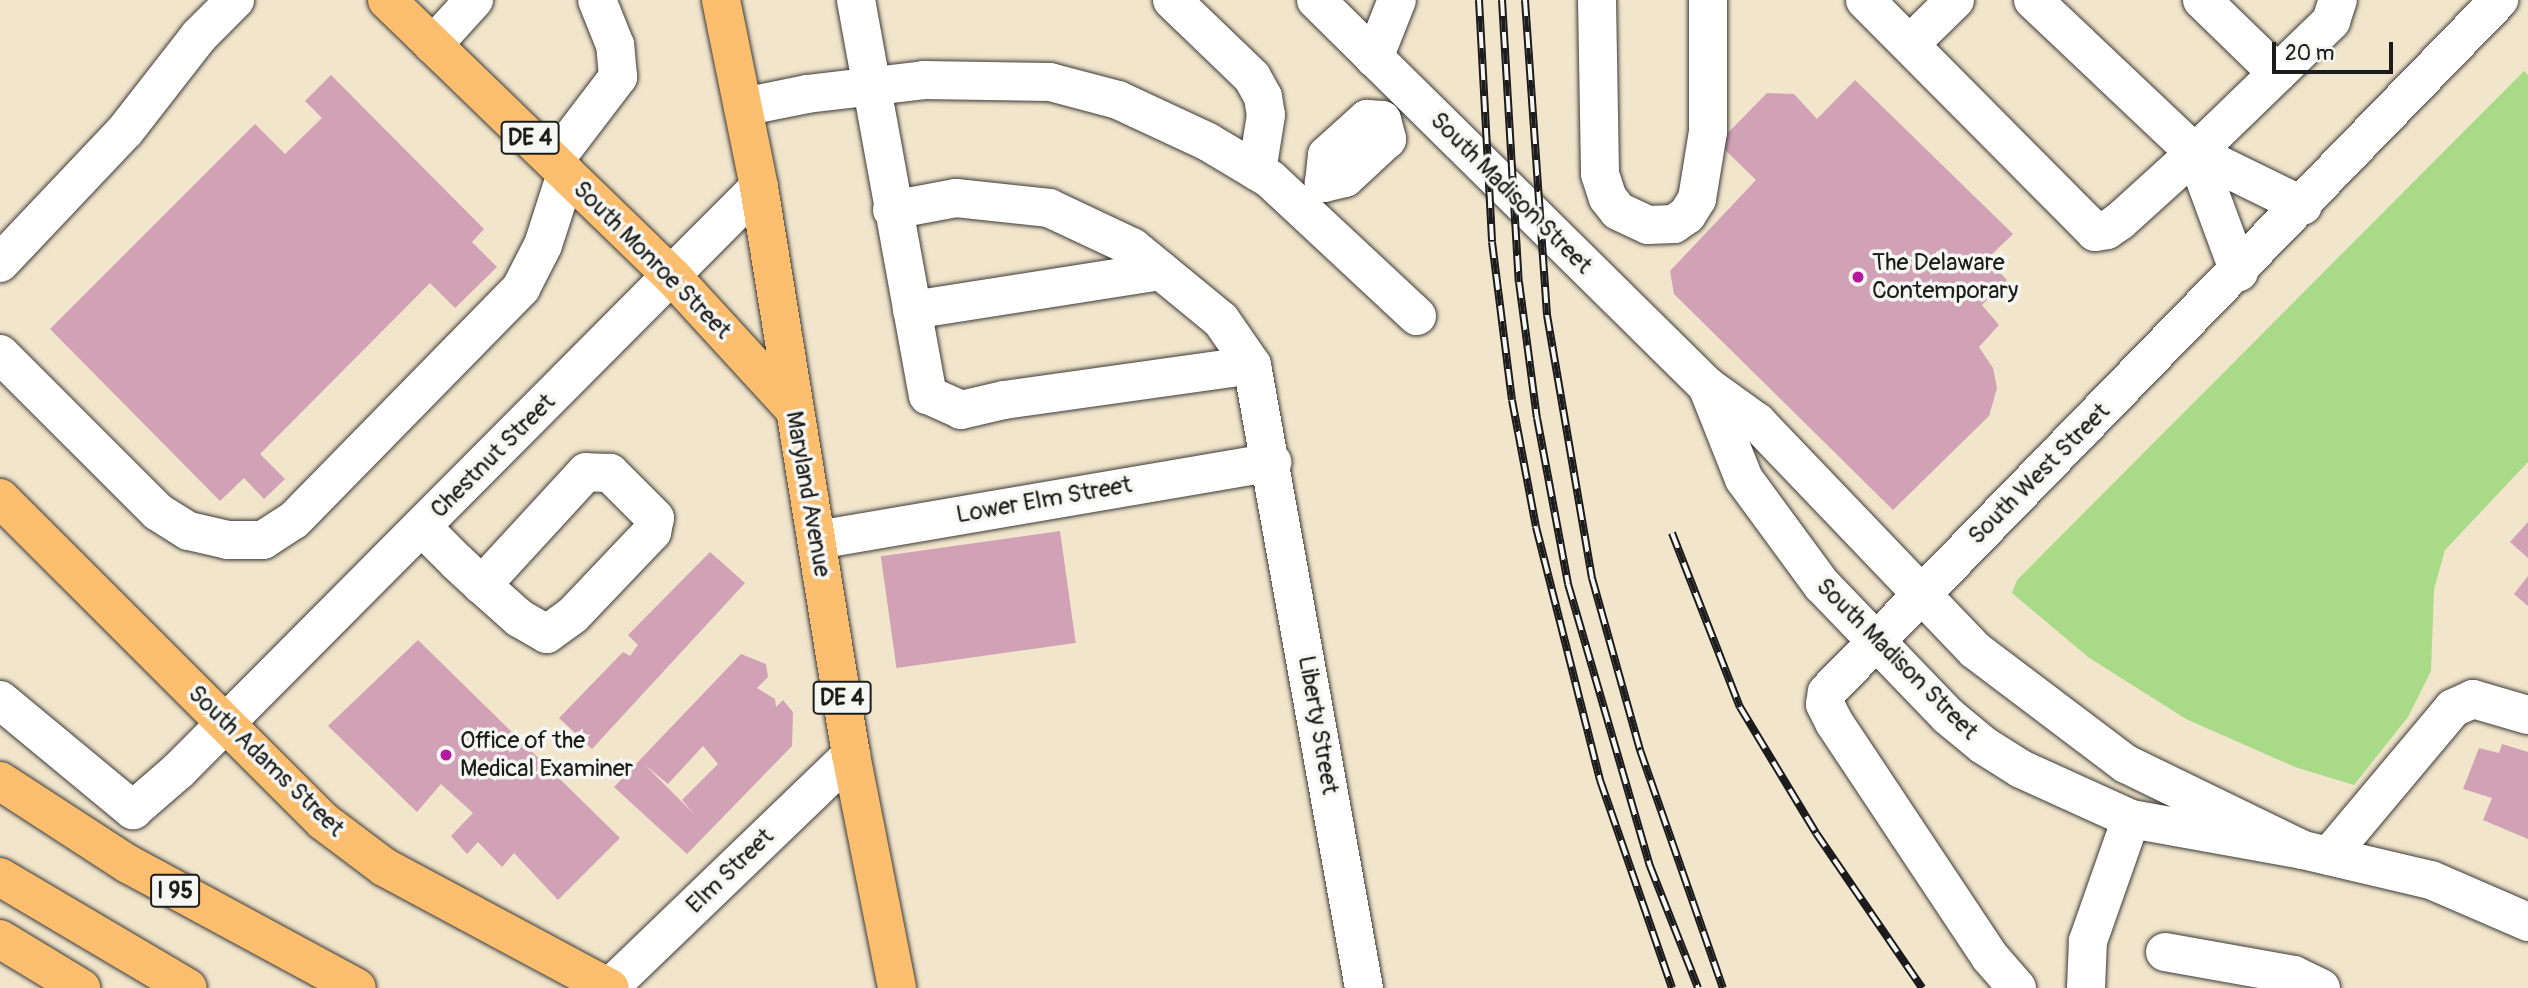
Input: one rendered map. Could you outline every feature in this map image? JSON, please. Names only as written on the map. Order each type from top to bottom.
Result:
[{"type":"main road","name":"South Monroe Street","points":[[387,0],[672,276],[792,407]]},
{"type":"main road","name":"Maryland Avenue","points":[[721,0],[759,187],[792,407],[817,540],[851,755],[897,988]]},
{"type":"main road","name":"South Adams Street","points":[[0,498],[323,821],[384,867],[609,988]]},
{"type":"main road","name":"I 95","points":[[0,781],[140,871],[357,988]]},
{"type":"main road","points":[[0,877],[188,988]]},
{"type":"main road","points":[[0,939],[80,988]]},
{"type":"street","points":[[0,263],[125,131],[199,37],[236,0]]},
{"type":"street","points":[[433,45],[474,0]]},
{"type":"street","points":[[0,354],[158,512],[189,531],[227,540],[263,540],[294,520],[521,288],[543,245],[560,168],[614,88],[619,63],[615,45],[597,0]]},
{"type":"street","points":[[856,0],[868,86],[892,210],[912,310],[928,395],[961,410],[1004,400],[1252,365],[1221,320],[1132,247],[1049,208],[956,198],[892,210]]},
{"type":"street","points":[[1172,0],[1252,77],[1263,97],[1266,115],[1257,171]]},
{"type":"street","name":"South Madison Street","points":[[1316,0],[1707,386],[1757,422],[1975,650],[2126,764],[2316,853]]},
{"type":"street","points":[[1374,58],[1397,0]]},
{"type":"street","points":[[1597,0],[1600,174],[1608,198],[1618,211],[1648,225],[1674,224],[1687,215],[1697,199],[1708,132],[1708,0]]},
{"type":"street","points":[[1864,0],[2095,232],[2107,230],[2120,221],[2195,153],[2331,21],[2338,0]]},
{"type":"street","points":[[1910,44],[1955,0]]},
{"type":"street","points":[[2033,0],[2195,153],[2303,206]]},
{"type":"street","points":[[2202,0],[2277,73]]},
{"type":"street","name":"South West Street","points":[[2017,988],[1990,957],[1825,705],[1835,679],[2239,272],[2499,0]]},
{"type":"street","points":[[743,107],[868,86],[924,80],[1050,82],[1118,100],[1208,142],[1257,171],[1314,196],[1417,316]]},
{"type":"street","points":[[1314,196],[1327,155],[1367,118],[1382,120],[1408,91]]},
{"type":"street","points":[[2195,153],[2239,272]]},
{"type":"street","name":"Chestnut Street","points":[[0,700],[133,810],[225,723],[422,527],[759,187]]},
{"type":"street","points":[[912,310],[1161,271]]},
{"type":"street","name":"Liberty Street","points":[[1252,365],[1272,462],[1364,988]]},
{"type":"street","name":"South Madison Street","points":[[1707,386],[1744,479],[1822,585],[1983,745],[2021,769],[2132,819],[2316,853],[2431,880],[2528,922]]},
{"type":"street","name":"Lower Elm Street","points":[[817,540],[1272,462]]},
{"type":"street","points":[[422,527],[482,585]]},
{"type":"street","points":[[2316,853],[2453,708],[2473,699],[2528,715]]},
{"type":"street","name":"Elm Street","points":[[609,988],[851,755]]},
{"type":"street","points":[[2086,988],[2088,941],[2132,819]]},
{"type":"street","points":[[2165,952],[2294,975],[2321,988]]},
{"type":"green space","points":[[2524,71],[2528,75],[2528,462],[2445,550],[2434,589],[2431,671],[2408,717],[2354,785],[2295,767],[2186,719],[2088,657],[2012,593],[2017,580]]},
{"type":"building","points":[[331,75],[484,229],[472,242],[497,267],[455,308],[430,283],[260,454],[285,479],[264,499],[244,478],[220,501],[50,329],[255,124],[285,154],[322,118],[305,101]]},
{"type":"building","points":[[1855,80],[2013,234],[1987,259],[2007,280],[1982,305],[1999,325],[1979,347],[1993,368],[1997,388],[1989,416],[1893,510],[1674,294],[1670,271],[1756,180],[1718,143],[1767,93],[1794,94],[1817,119]]},
{"type":"building","points":[[2528,522],[2528,558],[2510,542]]},
{"type":"building","points":[[1060,531],[1076,643],[896,668],[881,556]]},
{"type":"building","points":[[710,552],[745,583],[592,749],[559,718],[623,652],[630,656],[638,645],[628,635]]},
{"type":"building","points":[[2528,576],[2528,606],[2514,594]]},
{"type":"building","name":"Office of the Medical Examiner","points":[[418,640],[620,838],[558,900],[514,853],[502,867],[478,842],[467,854],[451,836],[473,813],[441,784],[417,812],[328,726]]},
{"type":"building","points":[[741,654],[766,664],[768,677],[757,688],[775,699],[776,707],[783,700],[793,712],[792,746],[687,854],[614,787]],"holes":[[[703,746],[718,764],[682,800],[695,815],[645,765],[668,784]]]},
{"type":"building","points":[[2502,744],[2528,752],[2528,839],[2483,820],[2492,798],[2463,789],[2479,748],[2499,753]]},
{"type":"railway","points":[[1479,0],[1492,242],[1512,400],[1536,527],[1600,780],[1672,988]]},
{"type":"railway","points":[[1502,0],[1519,282],[1537,418],[1568,584],[1650,866],[1698,988]]},
{"type":"railway","points":[[1525,0],[1547,315],[1592,578],[1640,750],[1723,988]]},
{"type":"railway","points":[[1672,533],[1740,707],[1816,833],[1922,988]]},
{"type":"place","name":"The Delaware Contemporary","points":[[1858,277]]},
{"type":"place","name":"Office of the Medical Examiner","points":[[446,755]]}]
